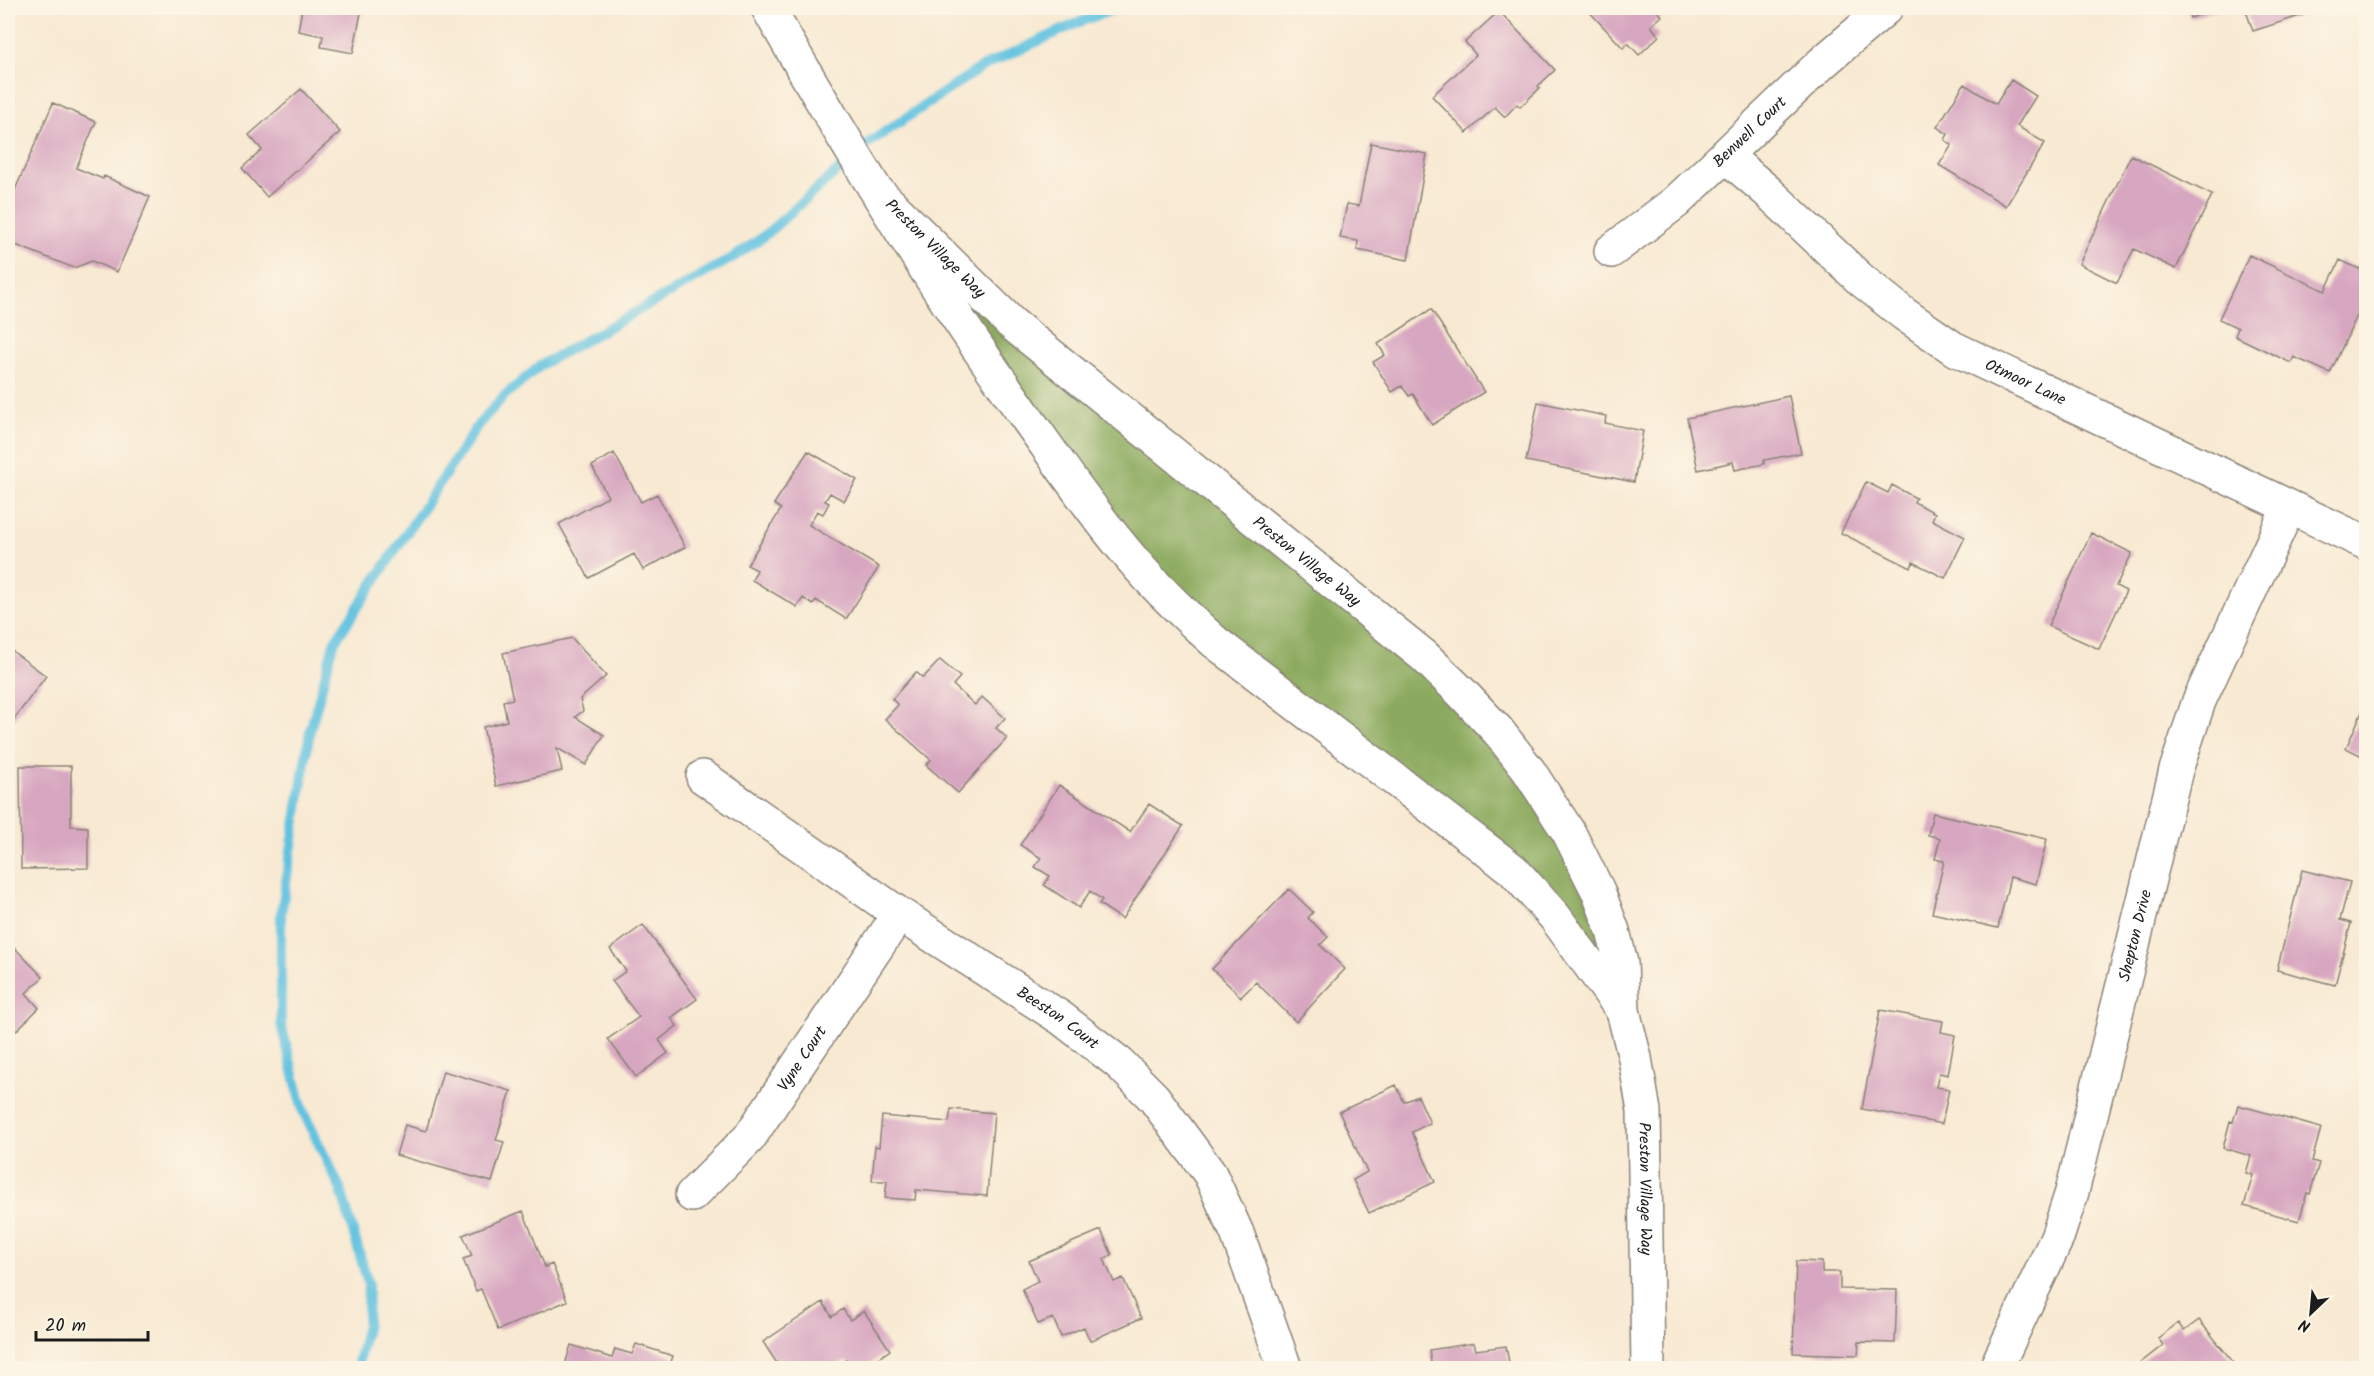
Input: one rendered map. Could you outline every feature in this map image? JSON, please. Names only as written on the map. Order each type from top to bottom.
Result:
[{"type":"street","name":"Preston Village Way","points":[[768,8],[840,134],[963,329],[1084,498],[1132,559],[1172,602],[1215,642],[1513,870],[1555,917],[1623,1011]]},
{"type":"street","name":"Benwell Court","points":[[1611,251],[1676,202],[1822,63],[1886,8]]},
{"type":"street","name":"Otmoor Lane","points":[[1726,156],[1767,191],[1859,278],[1904,314],[1953,348],[2367,543]]},
{"type":"street","name":"Preston Village Way","points":[[877,191],[1011,323],[1424,656],[1491,724],[1535,780],[1569,833],[1598,891],[1613,931],[1621,963],[1623,1011],[1635,1058],[1644,1111],[1648,1368]]},
{"type":"street","name":"Shepton Drive","points":[[1996,1368],[2057,1238],[2072,1192],[2183,750],[2199,701],[2289,507]]},
{"type":"street","name":"Beeston Court","points":[[703,777],[899,914],[1061,1018],[1119,1064],[1154,1098],[1210,1174],[1237,1233],[1285,1368]]},
{"type":"street","name":"Vyne Court","points":[[692,1195],[749,1138],[899,914]]},
{"type":"green space","points":[[919,245],[1437,682],[1510,763],[1571,854],[1614,981],[1171,588],[1106,508]]},
{"type":"building","points":[[302,8],[362,8],[353,53],[321,47],[323,36],[298,31]]},
{"type":"building","points":[[1586,8],[1660,8],[1657,10],[1662,16],[1651,26],[1659,36],[1639,55],[1628,43],[1623,48]]},
{"type":"building","points":[[2187,8],[2222,8],[2190,18]]},
{"type":"building","points":[[2245,8],[2317,8],[2318,10],[2253,31]]},
{"type":"building","points":[[1499,11],[1555,70],[1520,107],[1517,104],[1505,117],[1495,107],[1467,133],[1432,96],[1476,55],[1465,42]]},
{"type":"building","points":[[2011,80],[2036,96],[2017,126],[2045,143],[2006,206],[1939,165],[1952,145],[1945,140],[1948,134],[1937,127],[1964,84],[1996,104]]},
{"type":"building","points":[[301,89],[340,132],[267,197],[242,168],[262,150],[249,135]]},
{"type":"building","points":[[53,103],[96,122],[76,168],[103,179],[104,176],[150,197],[117,272],[92,261],[74,268],[8,242],[8,206]]},
{"type":"building","points":[[1371,143],[1427,154],[1408,260],[1357,250],[1358,241],[1340,238],[1347,204],[1359,206]]},
{"type":"building","points":[[2131,155],[2212,195],[2176,269],[2134,249],[2117,283],[2079,264]]},
{"type":"building","points":[[2249,255],[2325,291],[2340,260],[2366,272],[2366,297],[2330,373],[2294,357],[2291,363],[2235,336],[2238,328],[2219,319]]},
{"type":"building","points":[[1431,309],[1484,392],[1432,425],[1413,394],[1409,396],[1402,386],[1392,392],[1373,362],[1385,355],[1378,344]]},
{"type":"building","points":[[1789,396],[1801,453],[1764,460],[1764,464],[1735,470],[1733,462],[1698,470],[1687,418]]},
{"type":"building","points":[[1538,402],[1606,416],[1605,423],[1643,431],[1634,482],[1526,461]]},
{"type":"building","points":[[808,451],[857,480],[844,501],[830,493],[825,501],[829,503],[823,514],[817,511],[809,525],[879,567],[846,619],[816,600],[813,605],[803,598],[797,607],[752,580],[757,570],[747,565],[781,509],[774,504]]},
{"type":"building","points":[[614,453],[641,502],[657,494],[685,547],[643,570],[634,554],[589,578],[559,524],[608,497],[592,466]]},
{"type":"building","points":[[1866,482],[1888,493],[1892,485],[1916,498],[1914,502],[1935,513],[1932,520],[1965,537],[1945,578],[1913,562],[1911,568],[1841,533]]},
{"type":"building","points":[[2091,533],[2132,553],[2116,586],[2126,591],[2099,649],[2048,626]]},
{"type":"building","points":[[572,638],[606,676],[580,699],[583,711],[575,717],[604,735],[586,765],[557,748],[562,771],[496,786],[483,727],[507,721],[503,701],[513,699],[503,653]]},
{"type":"building","points":[[8,648],[46,676],[9,726],[8,724]]},
{"type":"building","points":[[940,660],[960,677],[953,685],[975,705],[982,697],[1005,718],[996,728],[1007,738],[958,793],[926,765],[931,760],[885,719],[898,705],[892,699],[916,672],[923,678]]},
{"type":"building","points":[[2366,703],[2366,758],[2346,748]]},
{"type":"building","points":[[20,766],[71,766],[71,826],[88,827],[88,868],[21,869]]},
{"type":"building","points":[[1059,785],[1130,832],[1149,804],[1183,826],[1122,919],[1099,904],[1102,900],[1090,891],[1079,908],[1044,885],[1050,876],[1035,867],[1041,858],[1020,845]]},
{"type":"building","points":[[1933,813],[2047,839],[2036,884],[2010,877],[1998,928],[1932,913],[1944,861],[1935,859],[1940,838],[1928,835]]},
{"type":"building","points":[[2302,870],[2350,882],[2340,920],[2351,923],[2335,985],[2277,970]]},
{"type":"building","points":[[1289,889],[1313,912],[1308,918],[1328,937],[1320,945],[1345,969],[1296,1022],[1256,982],[1241,997],[1212,969]]},
{"type":"building","points":[[643,925],[697,999],[671,1018],[677,1026],[659,1040],[668,1053],[636,1077],[608,1039],[639,1017],[612,981],[626,971],[610,949]]},
{"type":"building","points":[[8,941],[43,977],[26,993],[39,1008],[8,1039]]},
{"type":"building","points":[[1880,1010],[1943,1021],[1941,1032],[1955,1035],[1948,1075],[1939,1073],[1936,1087],[1949,1089],[1942,1124],[1862,1109]]},
{"type":"building","points":[[443,1071],[511,1091],[496,1140],[504,1142],[492,1182],[396,1155],[405,1125],[426,1131]]},
{"type":"building","points":[[1396,1085],[1404,1102],[1418,1096],[1430,1123],[1412,1132],[1435,1182],[1369,1213],[1353,1180],[1367,1172],[1339,1112]]},
{"type":"building","points":[[2238,1105],[2321,1128],[2312,1161],[2319,1163],[2299,1221],[2244,1206],[2253,1175],[2246,1173],[2251,1156],[2223,1148],[2230,1121],[2233,1122]]},
{"type":"building","points":[[951,1109],[994,1113],[987,1196],[916,1190],[915,1200],[885,1198],[887,1181],[872,1181],[875,1146],[879,1147],[882,1116],[949,1122]]},
{"type":"building","points":[[523,1211],[545,1267],[552,1264],[567,1301],[498,1330],[481,1289],[476,1291],[463,1259],[472,1256],[463,1235]]},
{"type":"building","points":[[1101,1230],[1112,1255],[1104,1259],[1114,1282],[1123,1278],[1141,1318],[1090,1341],[1084,1327],[1061,1337],[1053,1318],[1038,1324],[1022,1289],[1038,1281],[1029,1261]]},
{"type":"building","points":[[1796,1261],[1822,1262],[1822,1272],[1840,1272],[1840,1289],[1897,1290],[1895,1343],[1859,1342],[1858,1355],[1793,1353]]},
{"type":"building","points":[[823,1302],[832,1317],[843,1309],[850,1320],[864,1311],[890,1350],[864,1368],[852,1368],[847,1360],[833,1368],[780,1368],[763,1342]]},
{"type":"building","points":[[2199,1320],[2238,1368],[2134,1368],[2163,1345],[2158,1338],[2178,1323],[2184,1331]]},
{"type":"building","points":[[1474,1343],[1476,1350],[1506,1346],[1510,1368],[1432,1368],[1429,1350]]},
{"type":"building","points":[[636,1344],[673,1356],[669,1368],[564,1368],[571,1345],[612,1358],[615,1349],[632,1354]]},
{"type":"waterway","points":[[357,1368],[367,1324],[368,1283],[341,1190],[303,1111],[281,1024],[281,914],[310,731],[334,643],[478,425],[504,396],[541,365],[734,257],[763,237],[870,142],[982,67],[1082,21],[1117,8]]}]
